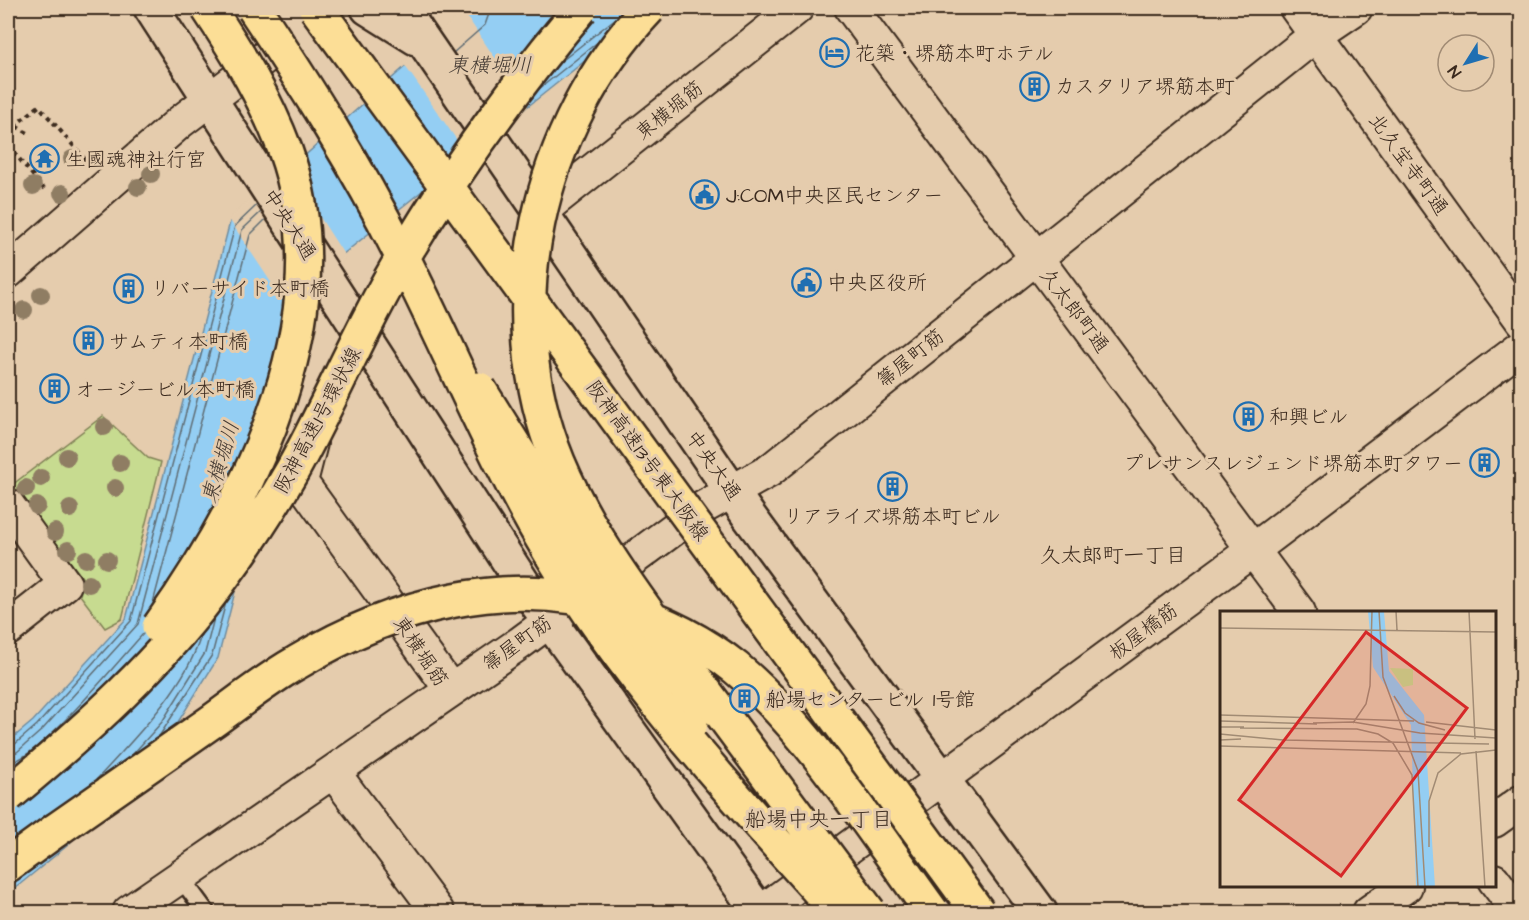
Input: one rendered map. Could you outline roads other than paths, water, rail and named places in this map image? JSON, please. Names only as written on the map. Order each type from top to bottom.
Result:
[{"type":"main road","points":[[18,786],[66,741],[136,659],[200,565],[259,453],[282,395],[297,340],[303,281],[300,214],[286,152],[256,84],[208,8]]},
{"type":"main road","points":[[254,8],[358,172],[399,250],[512,483],[580,600],[612,647],[710,769],[838,912]]},
{"type":"main road","name":"阪神高速13号東大阪線","points":[[316,8],[976,912]]},
{"type":"main road","name":"阪神高速1号環状線","points":[[18,786],[72,740],[133,681],[186,623],[221,580],[292,471],[395,271],[435,205],[477,141],[529,70],[581,8]]},
{"type":"main road","points":[[649,8],[628,30],[590,85],[570,123],[550,175],[535,226],[528,282],[531,346],[539,403],[558,461],[603,548],[658,627],[869,912]]},
{"type":"main road","points":[[352,60],[976,912]]},
{"type":"main road","points":[[277,68],[661,681],[826,912]]},
{"type":"main road","points":[[8,865],[295,663],[339,641],[384,619],[423,605],[463,597],[555,593],[605,603],[646,616],[691,636],[738,669],[776,708],[820,760],[932,912]]},
{"type":"street","name":"中央大通","points":[[152,8],[208,99],[549,621],[760,912]]},
{"type":"street","points":[[368,8],[425,43]]},
{"type":"street","name":"中央大通","points":[[401,8],[732,491],[1040,912]]},
{"type":"street","name":"東横堀筋","points":[[540,212],[797,8]]},
{"type":"street","name":"久太郎町通","points":[[851,8],[1298,611]]},
{"type":"street","name":"北久宝寺町通","points":[[1296,8],[1521,321]]},
{"type":"street","name":"箒屋町筋","points":[[451,690],[702,508],[769,471],[1316,35],[1356,8]]},
{"type":"street","points":[[8,273],[208,99],[277,68]]},
{"type":"street","name":"板屋橋筋","points":[[760,912],[1253,550],[1521,346]]},
{"type":"street","name":"東横堀筋","points":[[129,912],[334,773],[451,690],[301,482],[325,388],[336,373],[370,347]]},
{"type":"street","points":[[8,505],[65,584],[8,629]]},
{"type":"street","points":[[334,773],[438,912]]},
{"type":"street","points":[[1496,820],[1521,801]]},
{"type":"street","points":[[1496,883],[1518,912]]},
{"type":"street","points":[[1369,912],[1403,887]]},
{"type":"lane","points":[[181,878],[206,912]]},
{"type":"water","name":"東横堀川","points":[[471,8],[651,8],[342,255],[305,319],[218,658],[173,730],[68,845],[8,894],[8,742],[33,721],[126,619],[230,222]]},
{"type":"place","name":"花築・堺筋本町ホテル","points":[[834,53]]},
{"type":"place","name":"カスタリア堺筋本町","points":[[1034,86]]},
{"type":"place","name":"生國魂神社行宮","points":[[45,159]]},
{"type":"place","name":"J:COM中央区民センター","points":[[705,195]]},
{"type":"place","name":"中央区役所","points":[[806,282]]},
{"type":"place","name":"リバーサイド本町橋","points":[[129,288]]},
{"type":"place","name":"サムティ本町橋","points":[[88,341]]},
{"type":"place","name":"オージービル本町橋","points":[[54,389]]},
{"type":"place","name":"和興ビル","points":[[1248,416]]},
{"type":"place","name":"プレサンスレジェンド堺筋本町タワー","points":[[1484,463]]},
{"type":"place","name":"リアライズ堺筋本町ビル","points":[[892,486]]},
{"type":"place","name":"船場センタービル 1号館","points":[[745,699]]},
{"type":"district","name":"久太郎町一丁目","points":[[1113,555]]},
{"type":"district","name":"船場中央一丁目","points":[[819,819]]}]
